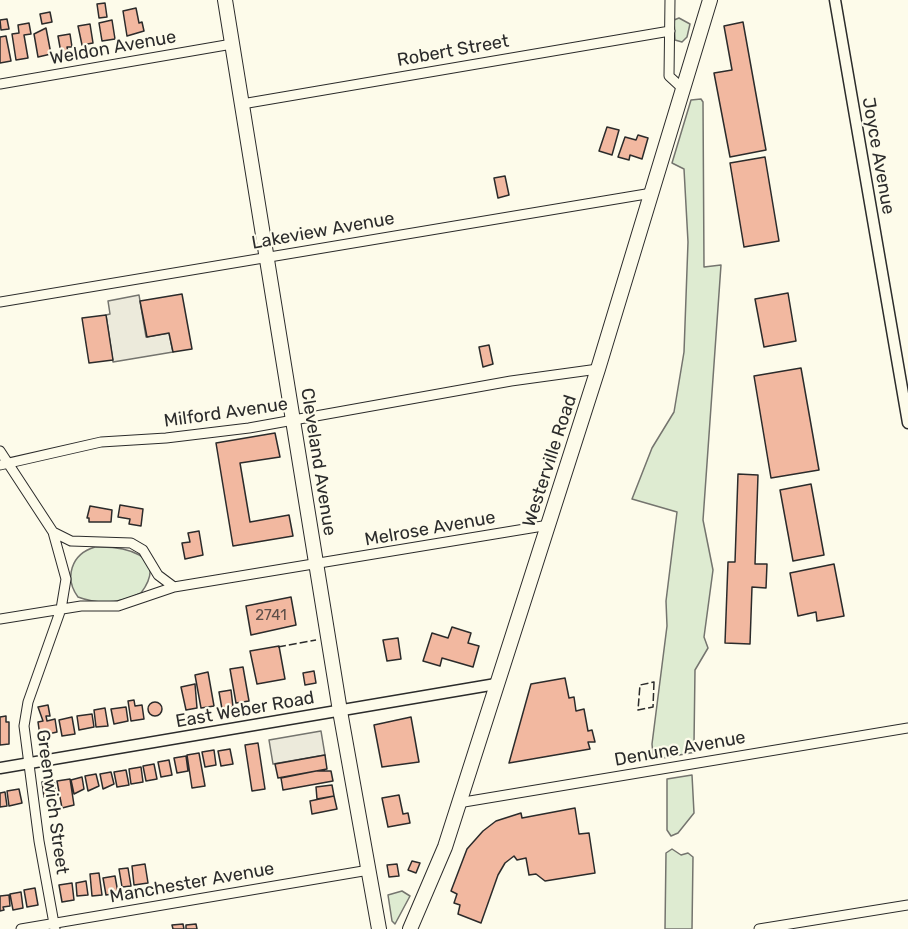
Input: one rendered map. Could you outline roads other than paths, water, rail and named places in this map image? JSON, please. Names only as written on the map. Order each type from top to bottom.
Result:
[{"type":"main road","name":"Cleveland Avenue","points":[[225,0],[340,711],[378,922]]},
{"type":"main road","name":"Westerville Road","points":[[410,929],[445,847],[598,369],[682,88],[711,0]]},
{"type":"main road","points":[[400,929],[417,913]]},
{"type":"main road","points":[[378,922],[391,929]]},
{"type":"street","points":[[670,0],[669,75],[682,88]]},
{"type":"street","name":"Joyce Avenue","points":[[835,0],[908,423]]},
{"type":"street","name":"Robert Street","points":[[242,104],[670,31]]},
{"type":"street","name":"Weldon Avenue","points":[[0,84],[232,44]]},
{"type":"street","name":"Lakeview Avenue","points":[[0,302],[652,193]]},
{"type":"street","name":"Milford Avenue","points":[[4,464],[101,442],[166,438],[293,420],[511,381],[598,369]]},
{"type":"street","name":"Greenwich Street","points":[[0,451],[4,464],[53,532],[66,579],[61,609],[26,711],[24,736],[55,926]]},
{"type":"street","name":"Melrose Avenue","points":[[0,619],[61,609],[118,606],[174,587],[549,525]]},
{"type":"street","points":[[53,532],[71,541],[131,543],[143,550],[158,575],[174,587]]},
{"type":"street","name":"East Weber Road","points":[[0,768],[496,684]]},
{"type":"street","name":"Denune Avenue","points":[[458,803],[908,728]]},
{"type":"street","name":"Manchester Avenue","points":[[21,929],[55,926],[369,870]]},
{"type":"street","points":[[759,929],[908,905]]}]
